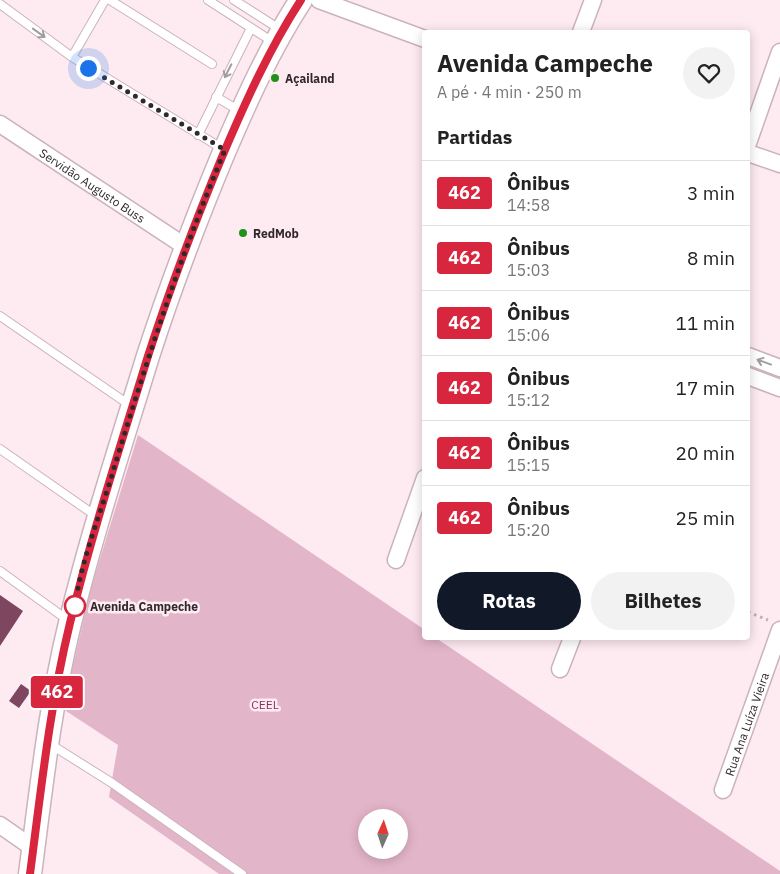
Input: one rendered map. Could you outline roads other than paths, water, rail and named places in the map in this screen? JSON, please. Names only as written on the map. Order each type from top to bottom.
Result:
[{"type":"main road","points":[[30,874],[48,742],[70,622],[132,407],[186,246],[225,150],[278,36],[301,0]]},
{"type":"street","points":[[319,0],[422,38]]},
{"type":"street","points":[[583,30],[593,0]]},
{"type":"street","points":[[750,138],[780,52]]},
{"type":"street","name":"Servidão Augusto Buss","points":[[0,124],[186,246]]},
{"type":"street","points":[[750,154],[780,164]]},
{"type":"street","points":[[750,357],[780,368]]},
{"type":"street","points":[[750,377],[780,388]]},
{"type":"street","points":[[396,560],[422,486]]},
{"type":"street","name":"Rua Ana Luíza Vieira","points":[[723,790],[776,626]]},
{"type":"street","points":[[560,669],[571,640]]},
{"type":"street","points":[[0,825],[33,848]]},
{"type":"lane","points":[[72,57],[105,0]]},
{"type":"lane","points":[[110,0],[212,64]]},
{"type":"lane","points":[[208,0],[251,28],[278,36]]},
{"type":"lane","points":[[234,0],[278,36]]},
{"type":"lane","points":[[0,4],[72,57],[225,150]]},
{"type":"lane","points":[[198,135],[251,28]]},
{"type":"lane","points":[[216,96],[242,112]]},
{"type":"lane","points":[[0,316],[132,407]]},
{"type":"lane","points":[[0,450],[99,519]]},
{"type":"lane","points":[[0,572],[70,622]]},
{"type":"lane","points":[[48,742],[112,783],[242,874]]},
{"type":"place","name":"Açailand","points":[[275,78]]},
{"type":"place","name":"RedMob","points":[[243,233]]},
{"type":"place","name":"Avenida Campeche","points":[[75,606]]},
{"type":"park label","name":"CEEL","points":[[265,704]]}]
